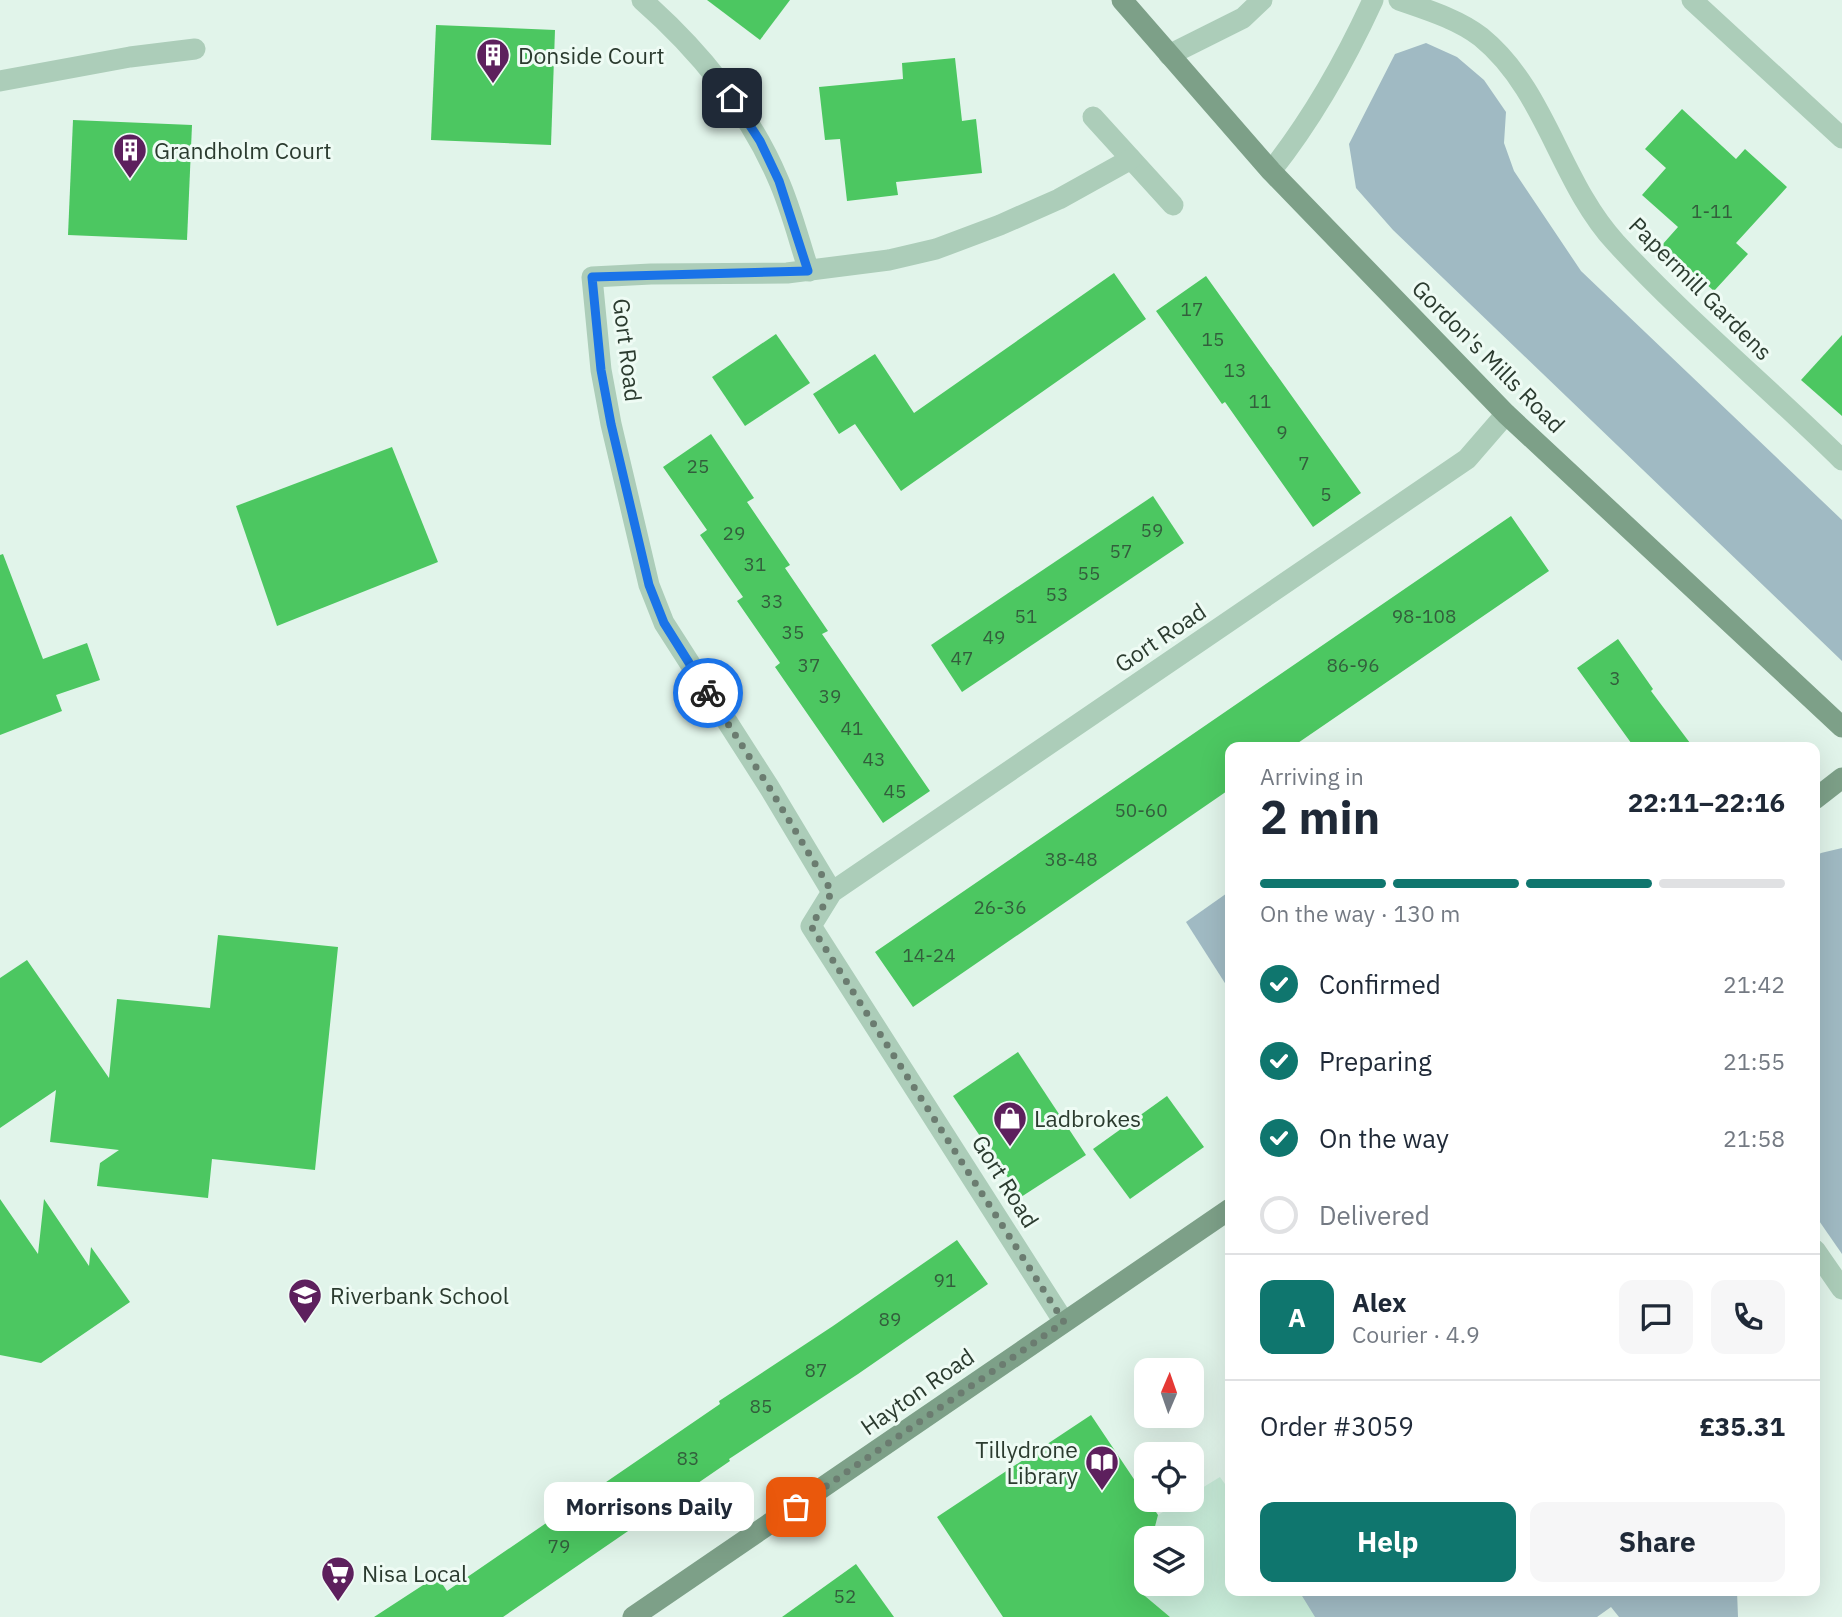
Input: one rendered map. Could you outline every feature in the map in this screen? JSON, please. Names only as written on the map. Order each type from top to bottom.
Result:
[{"type":"main road","name":"Gordon's Mills Road","points":[[1122,0],[1271,171],[1506,414],[1842,727]]},
{"type":"main road","points":[[1820,795],[1842,778]]},
{"type":"main road","name":"Hayton Road","points":[[634,1617],[1225,1212]]},
{"type":"street","points":[[642,0],[686,43],[732,98],[760,141],[779,181],[808,271]]},
{"type":"street","points":[[1170,55],[1243,18],[1262,0]]},
{"type":"street","points":[[1271,171],[1293,143],[1332,83],[1373,0]]},
{"type":"street","name":"Papermill Gardens","points":[[1399,0],[1479,35],[1511,65],[1540,112],[1574,185],[1614,241],[1732,358],[1842,460]]},
{"type":"street","points":[[1692,0],[1842,138]]},
{"type":"street","points":[[0,81],[130,57],[195,49]]},
{"type":"street","points":[[1093,117],[1173,205]]},
{"type":"street","name":"Gort Road","points":[[832,892],[769,787],[664,623],[649,585],[601,370],[592,277],[808,271],[889,260],[936,248],[1000,225],[1059,199],[1131,159]]},
{"type":"street","name":"Gort Road","points":[[1064,1322],[811,926],[832,892],[1467,459],[1506,414]]},
{"type":"street","points":[[1820,1257],[1842,1289]]},
{"type":"shaded area","points":[[1426,43],[1457,57],[1484,80],[1506,112],[1504,143],[1514,171],[1581,271],[1842,520],[1842,661],[1393,230],[1356,188],[1349,144],[1395,54]]},
{"type":"shaded area","points":[[1842,848],[1842,1254],[1820,1222],[1821,853]]},
{"type":"shaded area","points":[[1225,895],[1225,983],[1186,922]]},
{"type":"shaded area","points":[[1220,1477],[1225,1484],[1225,1596],[1302,1596],[1315,1617],[1170,1617],[1145,1596],[1204,1596],[1204,1526],[1155,1526],[1158,1515],[1163,1512],[1204,1512],[1204,1487]]},
{"type":"shaded area","points":[[1300,1596],[1737,1596],[1738,1617],[1619,1617],[1611,1607],[1597,1617],[1313,1617]]},
{"type":"building","points":[[707,0],[790,0],[760,40]]},
{"type":"building","name":"Donside Court","points":[[436,25],[555,30],[551,145],[431,140]]},
{"type":"building","points":[[955,58],[962,121],[976,119],[982,173],[896,182],[898,195],[847,201],[840,139],[825,140],[819,87],[903,79],[902,63]]},
{"type":"building","points":[[1682,109],[1736,159],[1745,149],[1787,187],[1736,243],[1748,254],[1714,291],[1662,245],[1678,227],[1642,195],[1666,168],[1645,149]]},
{"type":"building","name":"Grandholm Court","points":[[73,120],[192,125],[187,240],[68,235]]},
{"type":"building","points":[[1114,273],[1146,319],[901,491],[855,424],[839,434],[813,394],[875,354],[914,413]]},
{"type":"building","points":[[1206,276],[1361,493],[1313,527],[1225,402],[1222,404],[1156,311]]},
{"type":"building","points":[[776,334],[810,383],[745,426],[712,377]]},
{"type":"building","points":[[1842,335],[1842,416],[1801,380]]},
{"type":"building","points":[[711,434],[754,498],[747,502],[790,565],[785,568],[828,631],[822,634],[930,791],[883,823],[775,667],[780,663],[737,601],[743,597],[700,535],[707,530],[663,467]]},
{"type":"building","points":[[392,447],[438,562],[277,626],[236,506]]},
{"type":"building","points":[[1153,496],[1184,543],[962,692],[931,645]]},
{"type":"building","points":[[1511,516],[1549,571],[1299,742],[1225,742],[1225,792],[913,1007],[875,952]]},
{"type":"building","points":[[3,554],[43,659],[87,643],[100,680],[56,695],[62,711],[0,735],[0,555]]},
{"type":"building","points":[[1618,639],[1653,689],[1651,691],[1689,742],[1630,742],[1577,668]]},
{"type":"building","points":[[218,935],[338,947],[315,1170],[212,1159],[208,1198],[97,1186],[100,1163],[119,1150],[50,1142],[56,1090],[0,1128],[0,978],[27,960],[109,1078],[117,999],[210,1008]]},
{"type":"building","points":[[1018,1052],[1086,1155],[1021,1197],[953,1096]]},
{"type":"building","points":[[1167,1096],[1204,1147],[1130,1199],[1093,1149]]},
{"type":"building","points":[[0,1199],[38,1254],[44,1199],[89,1266],[91,1247],[130,1302],[41,1363],[0,1355]]},
{"type":"building","points":[[957,1240],[988,1284],[729,1459],[730,1461],[503,1617],[374,1617],[437,1576],[447,1591],[720,1404],[719,1401]]},
{"type":"building","points":[[1091,1415],[1134,1479],[1134,1512],[1156,1512],[1158,1515],[1155,1526],[1134,1526],[1134,1596],[1145,1596],[1170,1617],[1003,1617],[937,1517]]},
{"type":"building","points":[[856,1564],[894,1617],[782,1617]]},
{"type":"way so far","points":[[708,693],[832,892],[811,926],[1064,1322],[796,1507]]},
{"type":"place","name":"Donside Court","points":[[493,85]]},
{"type":"place","name":"Grandholm Court","points":[[130,180]]},
{"type":"place","name":"Ladbrokes","points":[[1010,1148]]},
{"type":"place","name":"Riverbank School","points":[[305,1325]]},
{"type":"place","name":"Tillydrone Library","points":[[1102,1492]]},
{"type":"place","name":"Morrisons Daily","points":[[796,1507]]},
{"type":"place","name":"Nisa Local","points":[[338,1603]]},
{"type":"route","points":[[708,693],[664,623],[649,585],[601,370],[592,277],[808,271],[779,181],[760,141],[732,98]]}]
